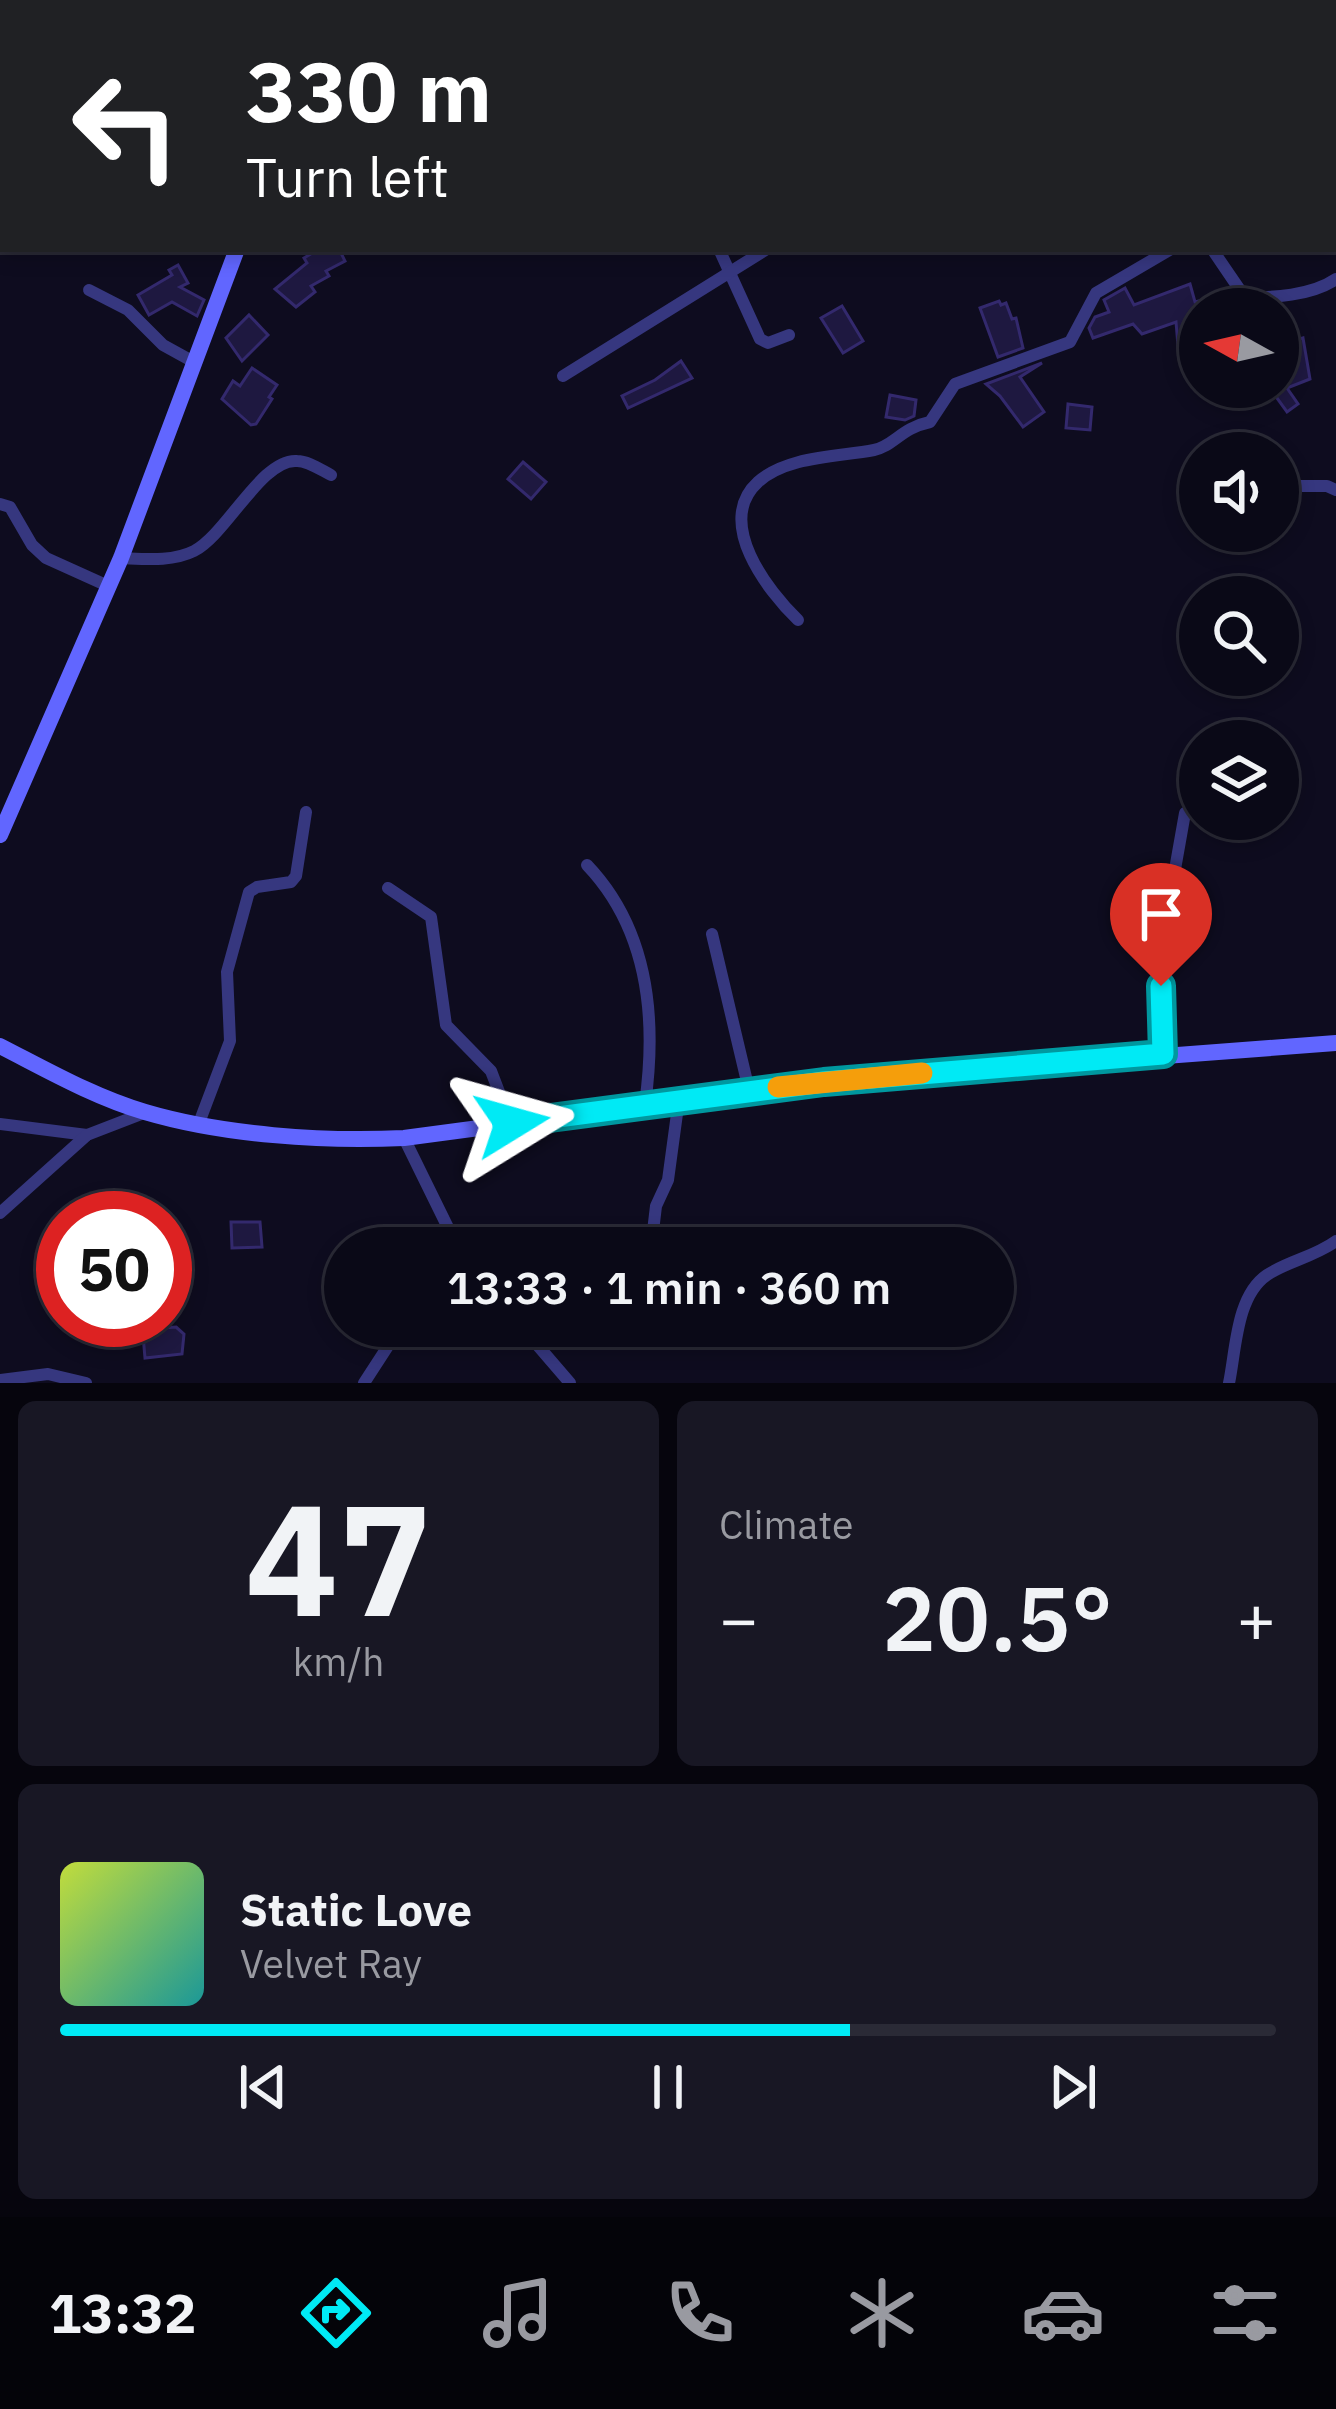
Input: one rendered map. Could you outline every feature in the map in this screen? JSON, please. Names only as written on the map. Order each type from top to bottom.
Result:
[{"type":"main road","points":[[0,835],[121,557],[236,252]]},
{"type":"main road","points":[[0,1046],[145,1112],[339,1139],[404,1138],[749,1090],[1336,1043]]},
{"type":"street","points":[[720,252],[760,339],[768,343],[789,335]]},
{"type":"street","points":[[563,376],[762,252]]},
{"type":"street","points":[[798,620],[756,573],[747,546],[747,497],[759,481],[827,456],[878,450],[910,425],[930,422],[955,384],[1070,342],[1096,293],[1166,252]]},
{"type":"street","points":[[1214,252],[1244,296],[1299,292],[1336,279]]},
{"type":"street","points":[[89,290],[128,310],[163,346],[192,361]]},
{"type":"street","points":[[121,557],[148,560],[197,550],[278,466],[302,461],[331,475]]},
{"type":"street","points":[[1299,487],[1336,490]]},
{"type":"street","points":[[0,504],[10,507],[46,559],[108,586]]},
{"type":"street","points":[[199,1123],[230,1041],[227,972],[249,892],[291,882],[296,876],[306,812]]},
{"type":"street","points":[[1163,1054],[1163,937],[1179,840]]},
{"type":"street","points":[[587,866],[631,924],[646,982],[650,1066],[645,1103]]},
{"type":"street","points":[[388,888],[431,917],[446,1025],[491,1071],[512,1123]]},
{"type":"street","points":[[712,934],[749,1090]]},
{"type":"street","points":[[654,1227],[656,1206],[668,1180],[679,1100]]},
{"type":"street","points":[[0,1213],[87,1136],[145,1112]]},
{"type":"street","points":[[0,1124],[87,1136]]},
{"type":"street","points":[[404,1138],[448,1227]]},
{"type":"street","points":[[1229,1383],[1252,1290],[1272,1272],[1336,1241]]},
{"type":"street","points":[[364,1383],[387,1347]]},
{"type":"street","points":[[539,1347],[570,1383]]},
{"type":"street","points":[[0,1380],[48,1374],[86,1383]]},
{"type":"building","points":[[314,252],[340,252],[345,261],[326,271],[329,276],[311,286],[315,292],[296,307],[275,289],[307,263],[304,258]]},
{"type":"building","points":[[178,265],[188,283],[180,287],[204,300],[197,316],[172,302],[149,315],[138,295],[172,275],[169,270]]},
{"type":"building","points":[[1125,288],[1134,305],[1179,288],[1179,358],[1176,322],[1142,334],[1133,324],[1093,338],[1089,328],[1095,317],[1109,312],[1104,300]]},
{"type":"building","points":[[999,301],[1016,318],[1023,348],[998,357],[980,308]]},
{"type":"building","points":[[842,306],[863,341],[843,353],[821,318]]},
{"type":"building","points":[[249,315],[268,335],[242,361],[226,338]]},
{"type":"building","points":[[1303,338],[1310,379],[1299,383],[1299,339]]},
{"type":"building","points":[[681,361],[692,378],[628,408],[622,396]]},
{"type":"building","points":[[1042,363],[1020,377],[1044,412],[1023,427],[986,384]]},
{"type":"building","points":[[252,368],[277,385],[256,424],[251,425],[222,399],[233,381],[240,386]]},
{"type":"building","points":[[890,395],[916,400],[914,416],[905,420],[886,417]]},
{"type":"building","points":[[1068,404],[1092,407],[1090,430],[1066,428]]},
{"type":"building","points":[[523,462],[546,482],[531,499],[508,479]]},
{"type":"building","points":[[231,1222],[260,1222],[262,1247],[232,1248]]},
{"type":"building","points":[[144,1347],[183,1347],[182,1354],[145,1358]]},
{"type":"slow traffic","points":[[778,1087],[922,1073]]},
{"type":"route","points":[[512,1123],[824,1082],[1163,1054],[1161,986]]}]
